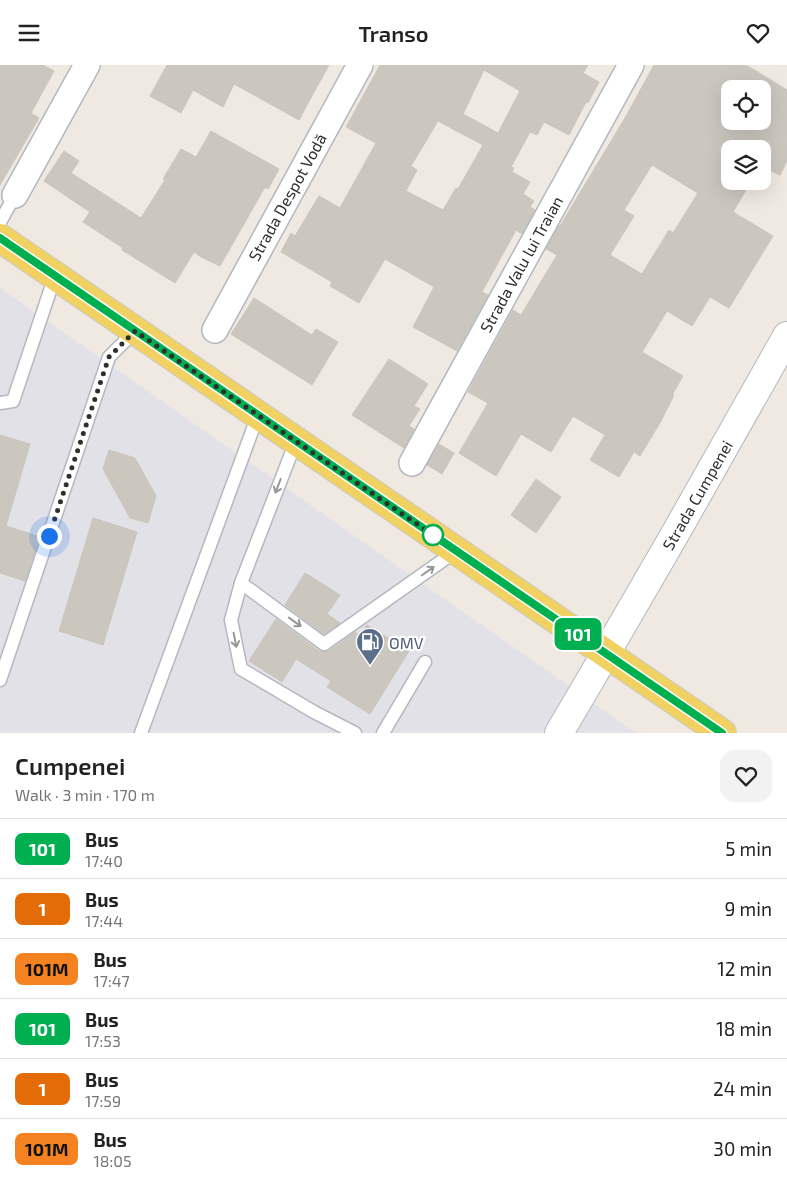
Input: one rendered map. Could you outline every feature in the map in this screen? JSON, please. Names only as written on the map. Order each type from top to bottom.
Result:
[{"type":"main road","points":[[0,238],[722,733]]},
{"type":"main road","name":"Strada Cumpenei","points":[[559,733],[787,336]]},
{"type":"street","points":[[15,195],[86,65]]},
{"type":"street","name":"Strada Despot Vodă","points":[[215,330],[360,65]]},
{"type":"street","name":"Strada Valu lui Traian","points":[[412,463],[631,65]]},
{"type":"lane","points":[[0,222],[15,195]]},
{"type":"lane","points":[[0,403],[13,401],[55,276]]},
{"type":"lane","points":[[0,680],[109,357],[135,331]]},
{"type":"lane","points":[[141,733],[258,415]]},
{"type":"lane","points":[[296,441],[241,583],[231,620],[241,669],[314,712],[355,733]]},
{"type":"lane","points":[[241,583],[324,643],[456,551]]},
{"type":"lane","points":[[383,733],[425,662]]},
{"type":"shaded area","points":[[0,288],[129,378],[636,733],[0,733]]},
{"type":"building","points":[[0,65],[43,65],[54,71],[31,113],[39,118],[0,185]]},
{"type":"building","points":[[167,65],[329,65],[299,120],[234,84],[223,107],[193,90],[181,113],[150,96]]},
{"type":"building","points":[[380,65],[588,65],[583,73],[599,82],[569,135],[544,122],[537,135],[530,132],[511,167],[514,168],[512,172],[530,182],[523,194],[534,201],[530,207],[535,210],[522,234],[516,230],[482,292],[488,295],[457,351],[413,327],[434,287],[385,259],[359,303],[330,286],[332,282],[281,252],[291,233],[295,236],[319,196],[340,208],[376,143],[346,127]],"holes":[[[484,70],[520,91],[498,133],[463,114]],[[438,121],[483,145],[458,189],[456,188],[443,210],[406,191],[417,170],[411,166]]]},
{"type":"building","points":[[654,65],[746,65],[771,80],[721,80],[721,130],[771,130],[771,80],[787,90],[787,161],[780,175],[771,170],[771,140],[721,140],[721,190],[746,190],[733,212],[773,236],[729,308],[710,297],[692,326],[667,311],[642,352],[683,376],[672,395],[674,395],[661,421],[640,456],[634,452],[619,477],[590,460],[605,435],[573,416],[551,452],[521,434],[496,476],[459,453],[488,403],[468,392],[513,310],[521,315],[557,255],[546,249],[625,118]],"holes":[[[652,165],[698,193],[673,233],[669,230],[642,274],[610,255],[634,216],[624,210]]]},
{"type":"building","points":[[211,131],[279,169],[268,189],[265,187],[220,266],[194,252],[175,283],[122,250],[123,248],[83,222],[90,212],[44,181],[64,151],[79,161],[71,173],[141,218],[165,180],[163,179],[181,149],[196,157]]},
{"type":"building","points":[[254,298],[312,335],[316,329],[338,342],[312,385],[231,334]]},
{"type":"building","points":[[389,359],[428,384],[414,406],[420,409],[409,426],[414,429],[404,448],[352,415]]},
{"type":"building","points":[[0,435],[30,444],[6,526],[40,537],[25,581],[0,573]]},
{"type":"building","points":[[439,444],[454,453],[442,474],[427,465]]},
{"type":"building","points":[[109,450],[135,458],[156,496],[148,523],[130,518],[103,469]]},
{"type":"building","points":[[536,479],[561,497],[536,533],[511,515]]},
{"type":"building","points":[[93,518],[137,532],[103,645],[59,631]]},
{"type":"building","points":[[305,573],[340,595],[327,614],[340,623],[324,634],[285,605]]},
{"type":"building","points":[[276,619],[323,652],[329,651],[355,632],[360,635],[367,625],[409,651],[370,714],[327,687],[331,681],[296,659],[282,682],[249,661]]},
{"type":"bus line","name":"101","points":[[0,238],[722,733]]},
{"type":"place","name":"OMV","points":[[370,666]]},
{"type":"route","points":[[49,536],[109,357],[135,331],[433,535]]}]
